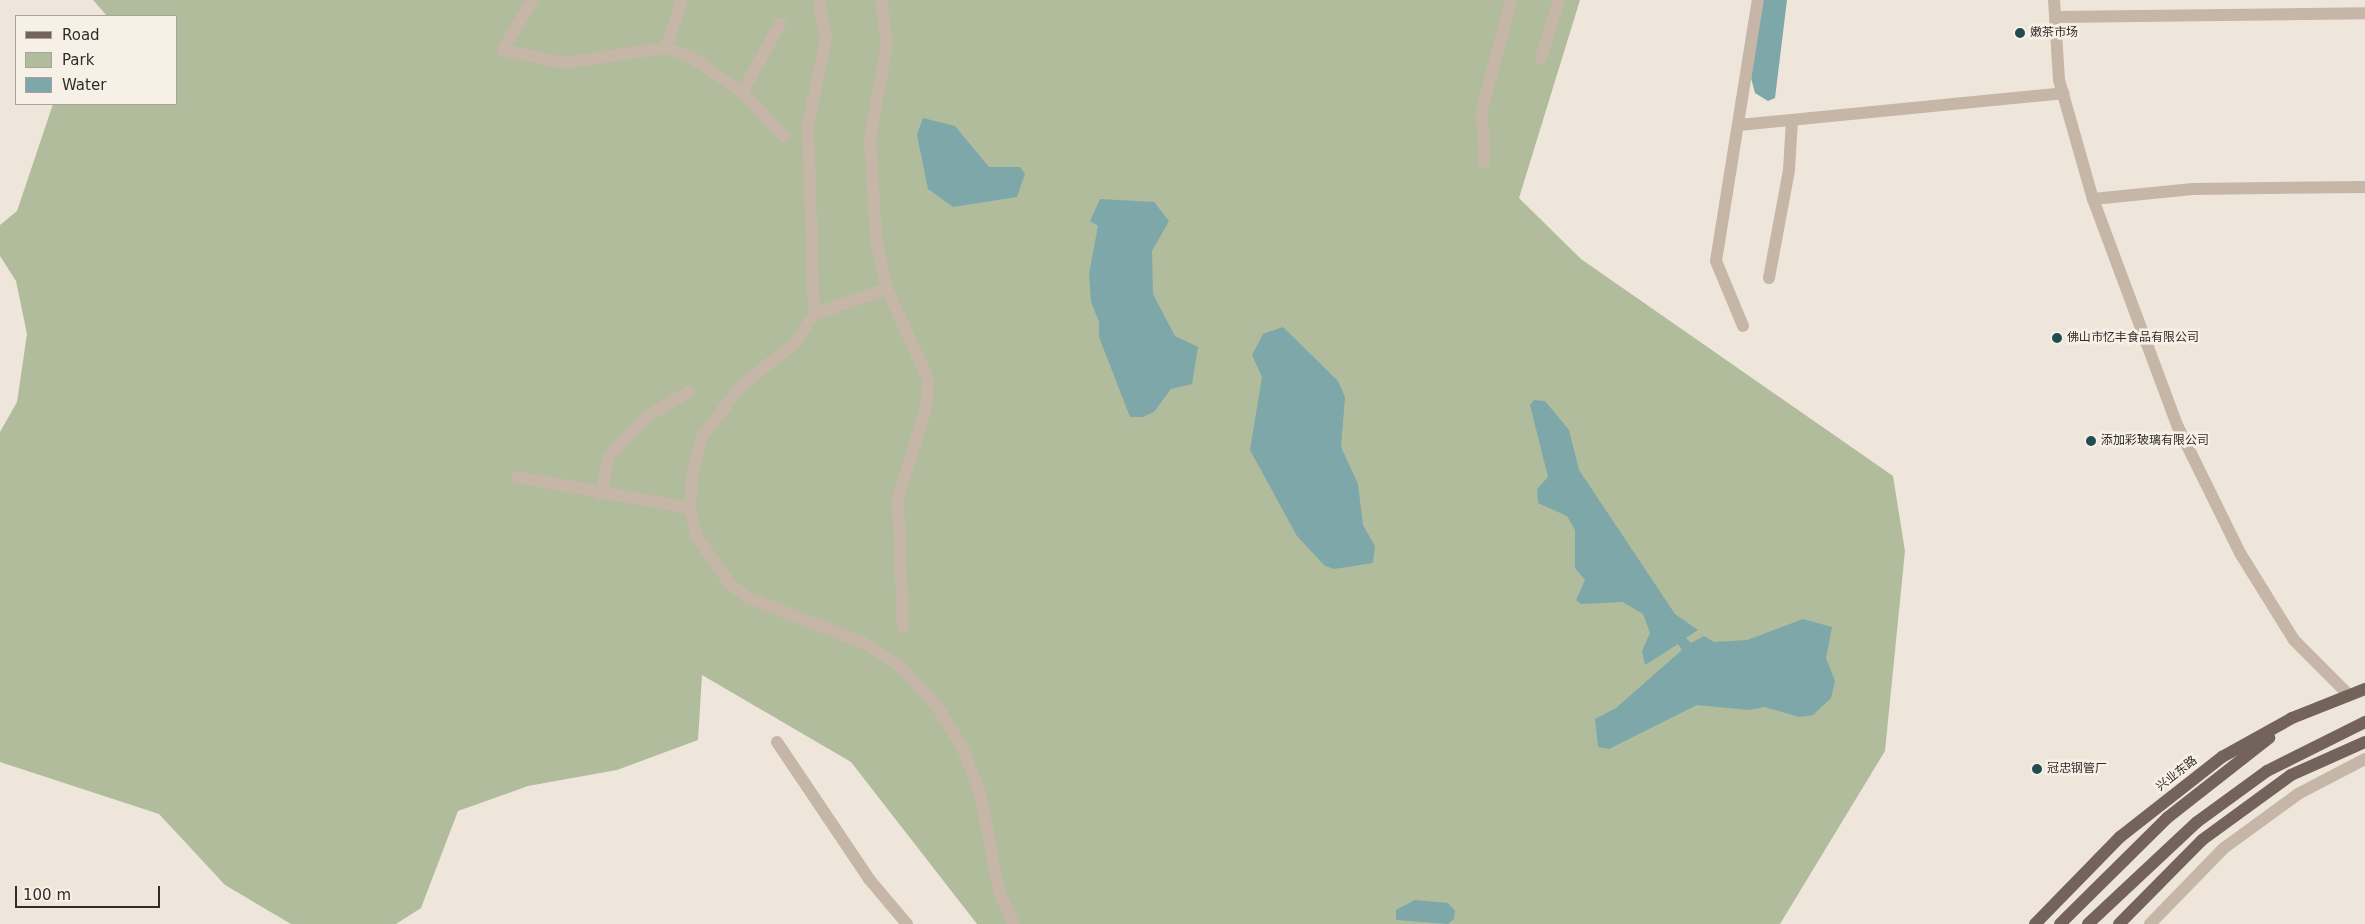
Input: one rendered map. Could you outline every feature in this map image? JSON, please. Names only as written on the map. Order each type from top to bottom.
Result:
[{"type":"main road","name":"兴业东路","points":[[2035,924],[2120,837],[2222,757],[2292,718],[2365,689]]},
{"type":"main road","points":[[2063,921],[2167,818],[2292,718]]},
{"type":"main road","points":[[2088,924],[2196,822],[2267,771],[2365,722]]},
{"type":"main road","points":[[2119,924],[2202,840],[2291,775],[2365,742]]},
{"type":"street","points":[[532,0],[503,50],[563,62],[666,48],[694,59],[742,92],[784,136]]},
{"type":"street","points":[[666,48],[682,0]]},
{"type":"street","points":[[819,0],[826,39],[808,125],[814,314],[795,343],[741,386],[702,437],[695,455],[690,508],[696,536],[731,585],[772,610],[866,644],[900,666],[937,706],[962,747],[980,793],[999,892],[1014,924]]},
{"type":"street","points":[[881,0],[887,44],[870,139],[876,240],[886,289],[928,379],[926,408],[898,498],[903,627]]},
{"type":"street","points":[[1484,162],[1482,110],[1511,0]]},
{"type":"street","points":[[1541,58],[1560,0]]},
{"type":"street","points":[[1743,326],[1716,261],[1758,0]]},
{"type":"street","points":[[2054,0],[2063,93],[2093,199],[2178,427],[2240,552],[2294,640],[2349,695]]},
{"type":"street","points":[[2055,17],[2365,13]]},
{"type":"street","points":[[742,92],[780,24]]},
{"type":"street","points":[[1738,125],[2063,93]]},
{"type":"street","points":[[1769,278],[1789,170],[1792,120]]},
{"type":"street","points":[[2093,199],[2193,188],[2365,187]]},
{"type":"street","points":[[814,314],[886,289]]},
{"type":"street","points":[[600,494],[609,456],[649,415],[689,392]]},
{"type":"street","points":[[517,477],[600,494],[690,508]]},
{"type":"street","points":[[777,742],[869,879],[907,924]]},
{"type":"street","points":[[2150,924],[2224,848],[2298,794],[2365,759]]},
{"type":"green space","points":[[93,0],[1580,0],[1519,198],[1581,259],[1893,476],[1905,551],[1885,751],[1780,924],[977,924],[851,762],[702,675],[698,740],[617,770],[528,786],[458,811],[421,908],[396,924],[291,924],[225,885],[159,814],[0,762],[0,432],[17,402],[27,334],[16,281],[0,256],[0,225],[17,211],[53,105],[178,105],[178,15],[106,15]]},
{"type":"water","points":[[1763,0],[1787,0],[1775,98],[1768,101],[1755,93],[1751,78]]},
{"type":"water","points":[[923,118],[955,126],[989,167],[1020,167],[1025,174],[1017,197],[953,207],[928,189],[917,135]]},
{"type":"water","points":[[1100,199],[1154,202],[1169,221],[1152,251],[1153,294],[1175,336],[1198,347],[1192,384],[1171,389],[1154,412],[1143,417],[1130,417],[1099,337],[1099,322],[1091,302],[1089,274],[1098,226],[1090,221]]},
{"type":"water","points":[[1283,327],[1338,381],[1345,397],[1341,447],[1358,484],[1363,525],[1375,546],[1373,563],[1334,569],[1325,566],[1297,536],[1250,450],[1262,377],[1252,355],[1263,334]]},
{"type":"water","points":[[1534,400],[1545,401],[1569,430],[1579,470],[1675,614],[1698,630],[1686,638],[1691,643],[1704,636],[1714,642],[1747,640],[1803,619],[1832,627],[1826,658],[1835,681],[1831,698],[1813,715],[1799,717],[1765,707],[1749,710],[1697,705],[1609,749],[1598,747],[1595,719],[1616,708],[1682,650],[1678,644],[1645,665],[1642,651],[1650,633],[1643,614],[1623,602],[1581,604],[1576,600],[1585,580],[1575,568],[1575,530],[1567,516],[1538,503],[1537,489],[1548,477],[1530,405]]},
{"type":"water","points":[[1415,900],[1448,903],[1455,911],[1454,919],[1448,924],[1396,920],[1396,910]]},
{"type":"place","name":"嫩茶市场","points":[[2020,33]]},
{"type":"place","name":"佛山市忆丰食品有限公司","points":[[2057,338]]},
{"type":"place","name":"添加彩玻璃有限公司","points":[[2091,441]]},
{"type":"place","name":"冠忠钢管厂","points":[[2037,769]]}]
